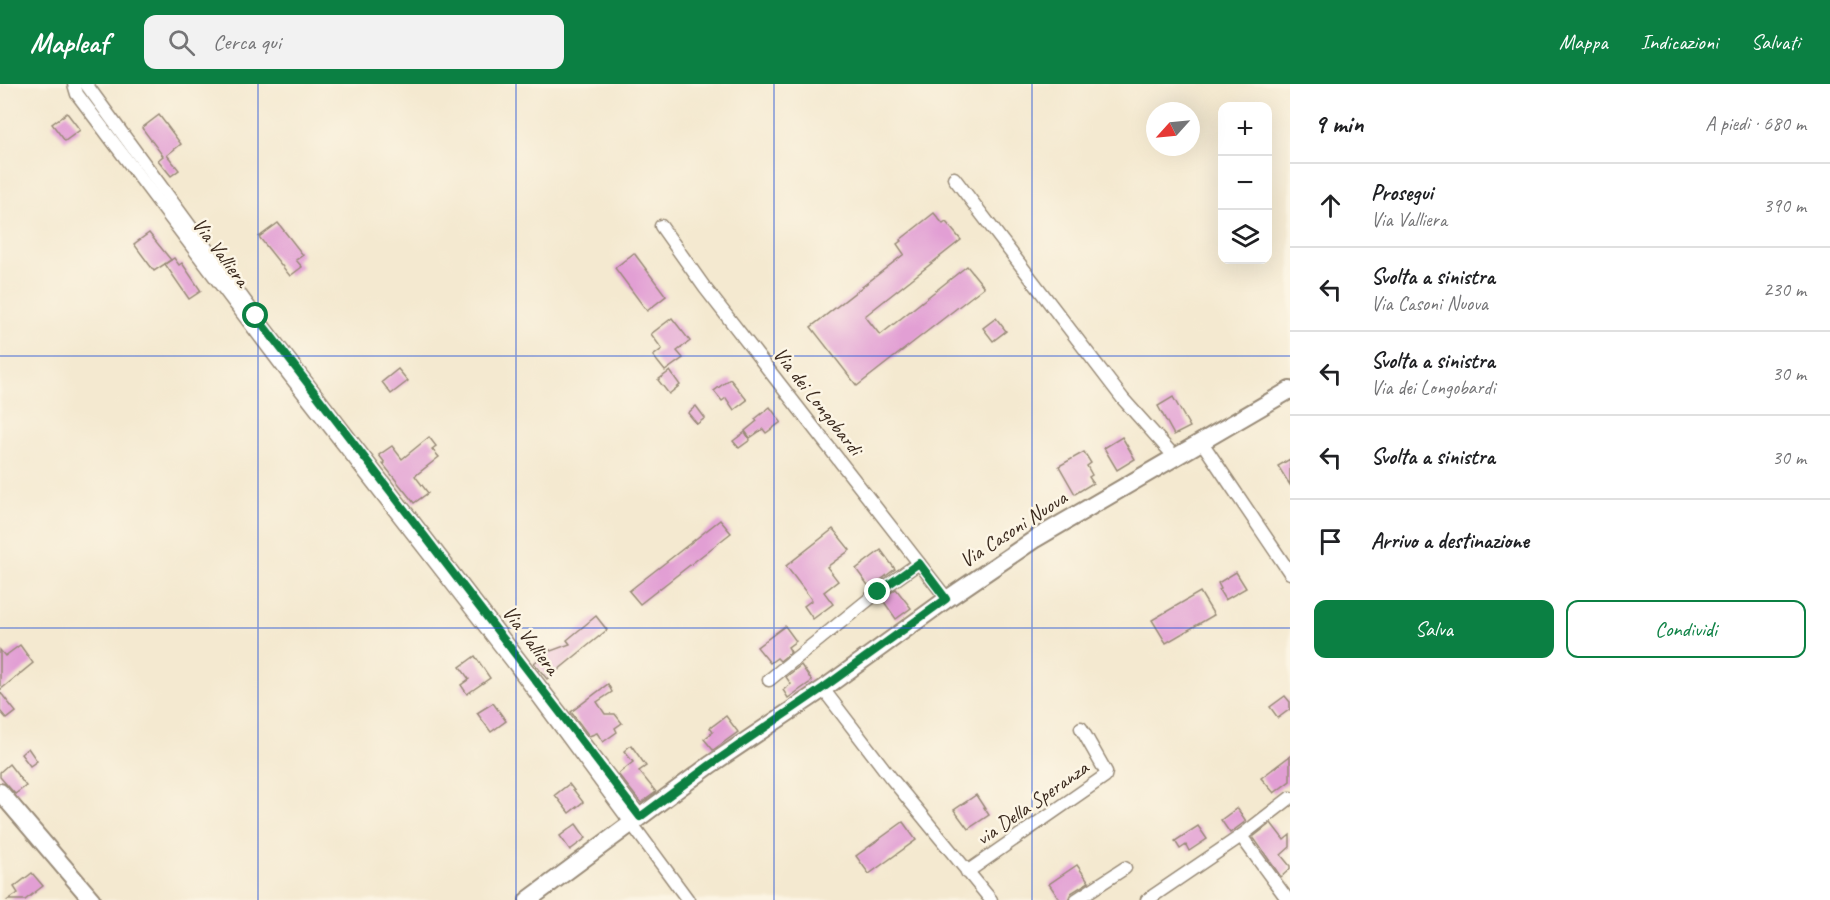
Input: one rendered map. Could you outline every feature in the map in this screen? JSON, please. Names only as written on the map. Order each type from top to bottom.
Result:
[{"type":"main road","name":"Via Casoni Nuova","points":[[528,900],[710,765],[1035,539],[1290,390]]},
{"type":"main road","points":[[3,800],[92,900]]},
{"type":"street","name":"Via Valliera","points":[[74,84],[77,93],[282,366],[517,660]]},
{"type":"street","name":"Via Valliera","points":[[86,84],[263,325],[636,819],[688,900]]},
{"type":"street","points":[[954,178],[1123,399],[1174,456]]},
{"type":"street","name":"Via dei Longobardi","points":[[661,226],[705,288],[946,599]]},
{"type":"street","points":[[1201,441],[1290,573]]},
{"type":"street","points":[[769,680],[878,592],[919,563]]},
{"type":"street","points":[[823,688],[891,778],[991,900]]},
{"type":"street","name":"via Della Speranza","points":[[967,872],[1105,776],[1106,772],[1082,728]]},
{"type":"street","points":[[1147,900],[1241,836],[1290,798]]},
{"type":"street","points":[[1241,836],[1288,900]]},
{"type":"street","points":[[1076,900],[1125,868]]},
{"type":"building","points":[[67,113],[80,130],[65,141],[52,124]]},
{"type":"building","points":[[159,115],[181,144],[167,155],[179,170],[171,176],[158,160],[163,156],[142,128]]},
{"type":"building","points":[[934,213],[943,224],[946,222],[961,240],[865,316],[880,335],[967,266],[984,287],[857,386],[811,327],[904,254],[897,244]]},
{"type":"building","points":[[278,223],[303,255],[296,260],[302,267],[290,276],[259,237]]},
{"type":"building","points":[[149,233],[171,260],[154,271],[134,244]]},
{"type":"building","points":[[634,253],[666,296],[647,311],[615,268]]},
{"type":"building","points":[[174,258],[179,265],[182,263],[201,291],[189,299],[165,264]]},
{"type":"building","points":[[672,318],[690,341],[677,351],[683,358],[665,371],[653,356],[662,349],[651,334]]},
{"type":"building","points":[[996,318],[1006,331],[993,341],[983,328]]},
{"type":"building","points":[[398,369],[408,381],[391,394],[382,382]]},
{"type":"building","points":[[670,371],[680,385],[669,394],[658,380]]},
{"type":"building","points":[[730,379],[747,400],[734,410],[726,398],[722,401],[714,391]]},
{"type":"building","points":[[1173,397],[1190,427],[1174,435],[1158,406]]},
{"type":"building","points":[[696,406],[705,418],[697,424],[688,413]]},
{"type":"building","points":[[770,407],[781,422],[766,433],[763,429],[750,438],[745,431]]},
{"type":"building","points":[[745,432],[750,440],[739,448],[733,441]]},
{"type":"building","points":[[429,437],[436,446],[432,449],[439,457],[415,476],[428,493],[414,503],[383,464],[385,463],[379,455],[392,446],[402,459]]},
{"type":"building","points":[[1122,437],[1135,459],[1117,470],[1104,448]]},
{"type":"building","points":[[1084,452],[1091,463],[1087,466],[1093,483],[1075,494],[1059,466]]},
{"type":"building","points":[[1290,459],[1290,485],[1278,466]]},
{"type":"building","points":[[720,520],[731,533],[640,604],[629,591]]},
{"type":"building","points":[[833,529],[850,550],[827,567],[838,581],[824,592],[833,604],[813,619],[804,606],[812,600],[786,566]]},
{"type":"building","points":[[881,550],[895,569],[870,588],[856,569]]},
{"type":"building","points":[[1236,572],[1246,588],[1225,600],[1218,583]]},
{"type":"building","points":[[896,589],[911,608],[896,619],[882,599]]},
{"type":"building","points":[[1200,592],[1214,615],[1166,643],[1152,620]]},
{"type":"building","points":[[596,616],[607,630],[547,679],[534,663],[550,650],[570,644],[567,640]]},
{"type":"building","points":[[785,626],[796,641],[788,647],[791,652],[780,661],[777,658],[770,663],[757,647]]},
{"type":"building","points":[[20,645],[33,663],[0,690],[0,650],[5,656]]},
{"type":"building","points":[[475,656],[490,678],[467,694],[461,685],[469,679],[460,667]]},
{"type":"building","points":[[801,665],[812,681],[788,698],[783,690],[791,684],[786,677]]},
{"type":"building","points":[[608,684],[612,692],[597,702],[605,714],[615,714],[622,723],[615,728],[617,732],[603,742],[597,733],[589,736],[571,712]]},
{"type":"building","points":[[0,692],[16,712],[7,719],[0,711]]},
{"type":"building","points":[[1285,696],[1290,702],[1290,709],[1278,718],[1270,707]]},
{"type":"building","points":[[493,703],[506,721],[491,732],[477,713]]},
{"type":"building","points":[[726,716],[738,732],[713,750],[704,739],[713,732],[710,728]]},
{"type":"building","points":[[631,745],[646,766],[639,771],[656,792],[641,803],[618,774],[633,762],[624,751]]},
{"type":"building","points":[[28,748],[37,761],[30,766],[21,754]]},
{"type":"building","points":[[1290,756],[1290,781],[1274,793],[1261,778]]},
{"type":"building","points":[[9,764],[26,786],[15,794],[0,777],[0,772]]},
{"type":"building","points":[[569,784],[583,802],[569,813],[555,795]]},
{"type":"building","points":[[976,795],[989,815],[968,829],[954,810]]},
{"type":"building","points":[[1237,808],[1246,821],[1230,833],[1221,820]]},
{"type":"building","points":[[903,822],[916,840],[869,874],[856,856]]},
{"type":"building","points":[[1271,823],[1284,840],[1290,835],[1290,847],[1281,855],[1290,869],[1281,877],[1253,837]]},
{"type":"building","points":[[576,824],[586,838],[570,850],[560,836]]},
{"type":"building","points":[[1198,826],[1207,839],[1189,851],[1186,845],[1180,849],[1175,841]]},
{"type":"building","points":[[1077,865],[1089,882],[1071,893],[1068,900],[1060,900],[1049,884]]},
{"type":"building","points":[[32,873],[43,886],[25,900],[8,900],[18,893],[14,887]]},
{"type":"route","points":[[256,316],[519,656],[640,817],[946,599],[919,563],[878,592]]}]
